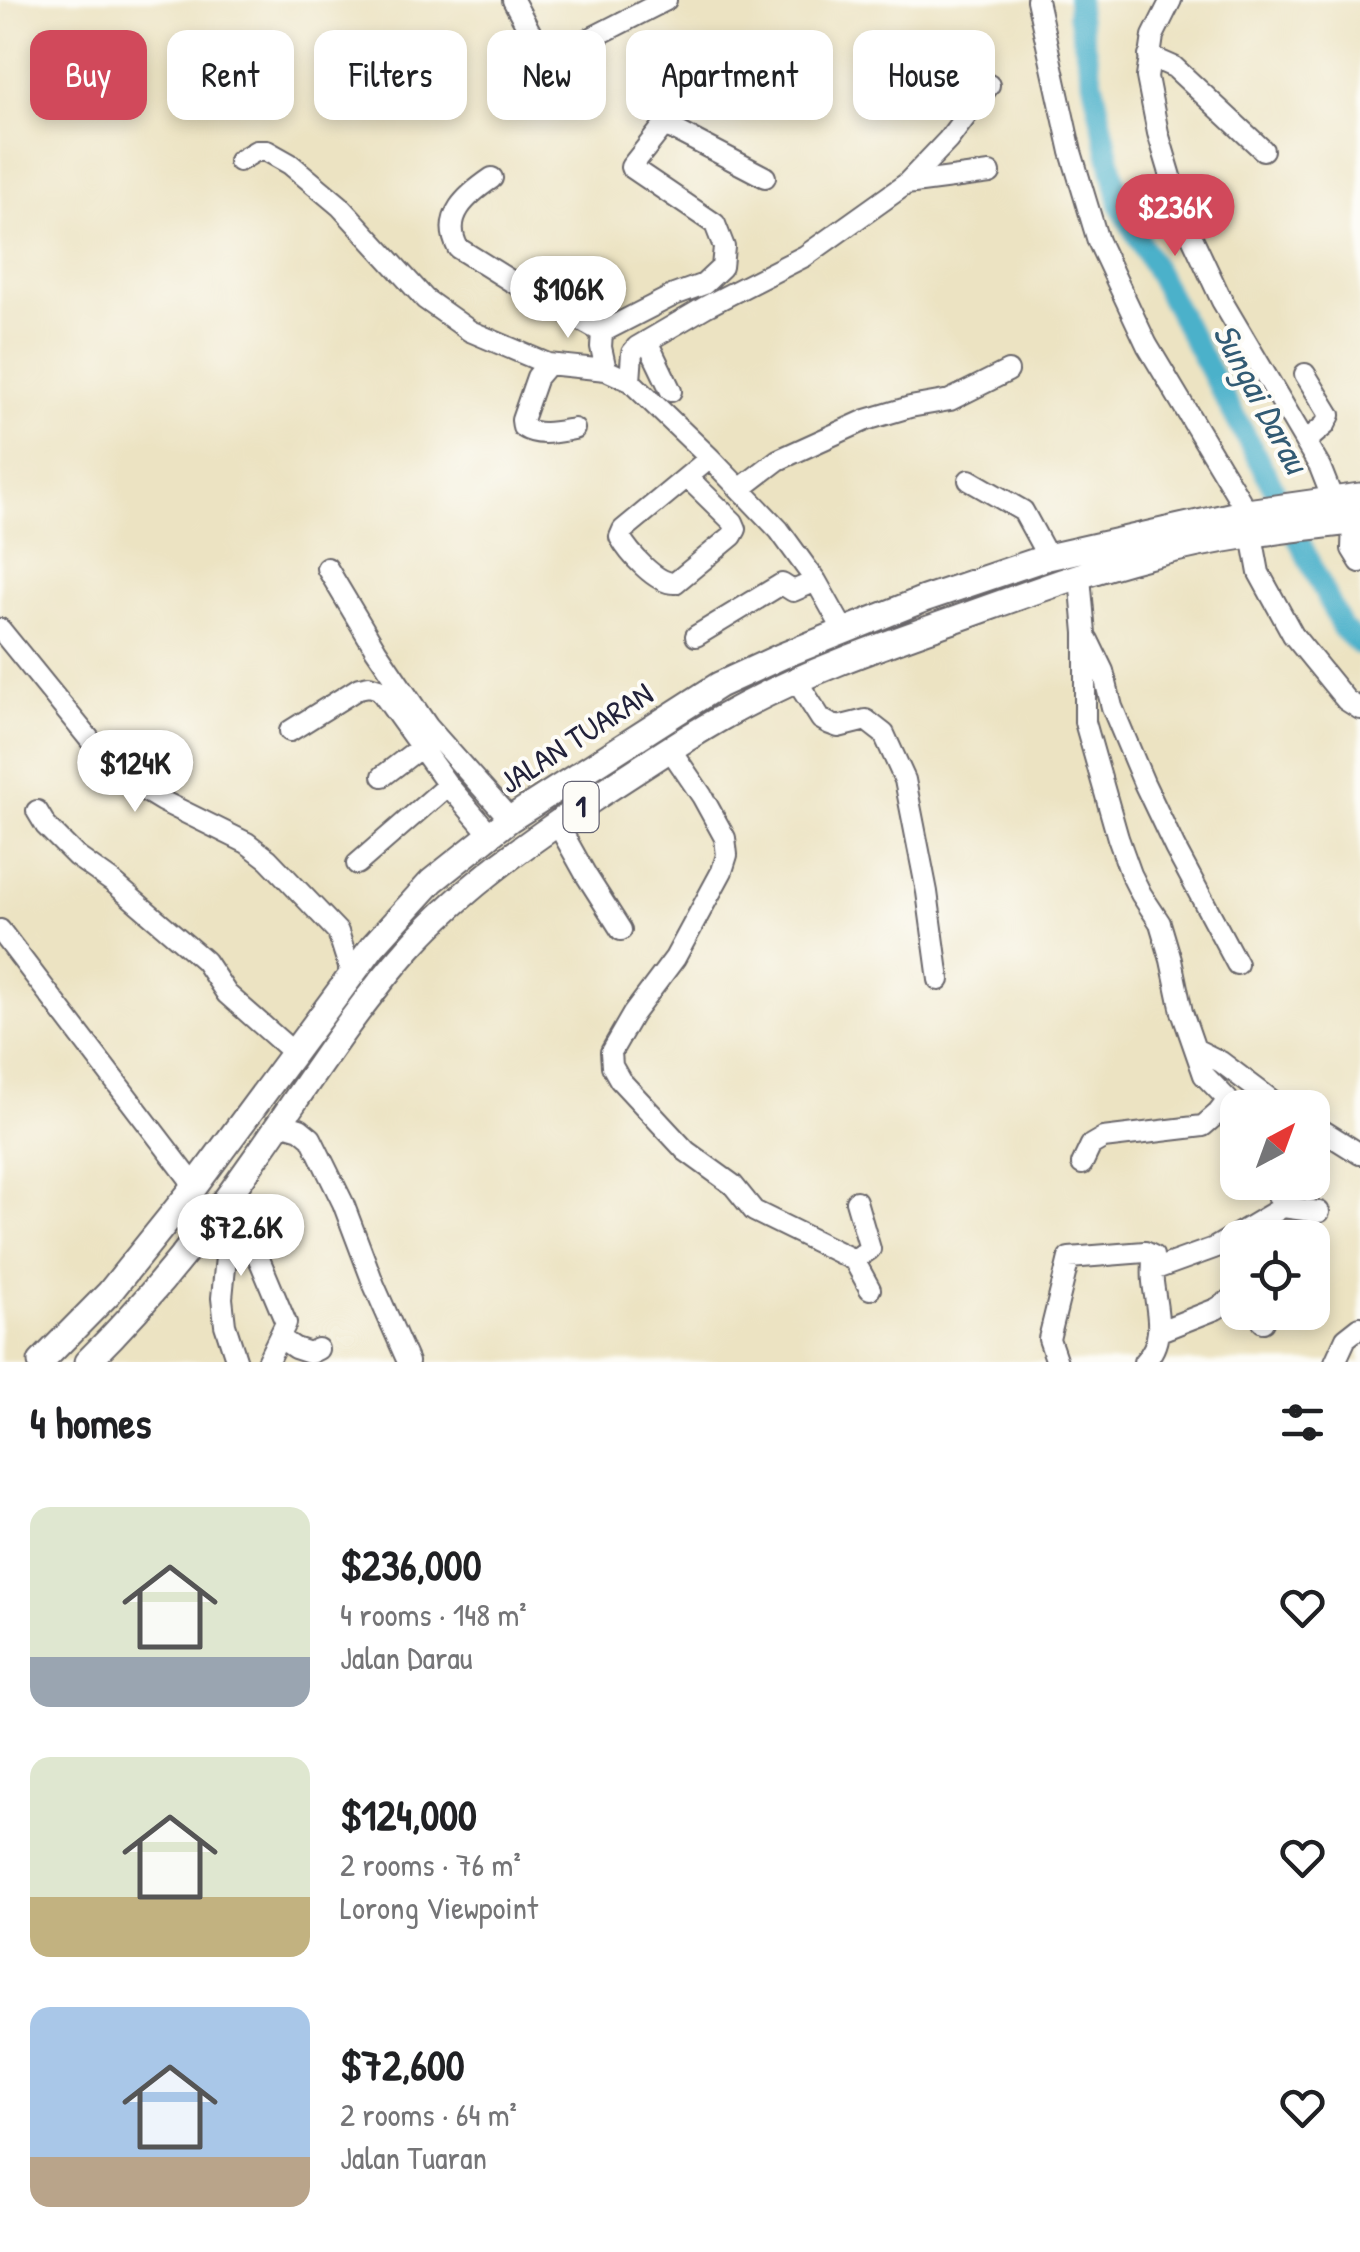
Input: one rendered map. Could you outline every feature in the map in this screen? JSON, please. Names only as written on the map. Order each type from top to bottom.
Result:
[{"type":"main road","name":"JALAN TUARAN","points":[[41,1362],[109,1293],[195,1186],[373,946],[432,881],[500,826],[703,695],[782,656],[924,599],[1048,557],[1259,522],[1343,514],[1360,496]]},
{"type":"main road","name":"JALAN TUARAN","points":[[87,1362],[126,1322],[208,1222],[361,1006],[412,945],[471,887],[557,823],[742,706],[846,658],[1038,590],[1259,522]]},
{"type":"main road","points":[[782,656],[813,655],[1021,580],[1032,578],[1038,590]]},
{"type":"street","points":[[513,0],[536,43],[548,54],[560,54],[666,0]]},
{"type":"street","points":[[1037,0],[1071,152],[1098,241],[1147,345],[1259,522],[1260,574],[1293,636],[1346,700],[1360,709]]},
{"type":"street","points":[[1171,0],[1153,36],[1146,77],[1184,220],[1222,301],[1320,467],[1360,562]]},
{"type":"street","points":[[1149,56],[1174,67],[1263,150]]},
{"type":"street","points":[[630,381],[632,353],[646,341],[805,256],[859,220],[906,184],[963,120]]},
{"type":"street","points":[[602,332],[704,284],[722,267],[724,247],[715,224],[632,167],[661,129],[673,129],[765,177]]},
{"type":"street","points":[[239,161],[256,151],[267,151],[290,164],[340,206],[424,299],[470,330],[548,364],[606,370],[630,381],[779,530],[816,581],[844,630]]},
{"type":"street","points":[[906,184],[990,172]]},
{"type":"street","points":[[492,178],[467,195],[453,216],[458,248],[602,332]]},
{"type":"street","points":[[602,332],[600,347],[606,370]]},
{"type":"street","points":[[646,341],[672,391]]},
{"type":"street","points":[[548,364],[537,377],[522,426],[540,433],[574,429]]},
{"type":"street","points":[[740,490],[778,460],[866,420],[950,400],[1008,371]]},
{"type":"street","points":[[1305,374],[1330,415],[1325,425],[1305,442]]},
{"type":"street","points":[[688,477],[733,522],[736,530],[669,585],[658,580],[620,537],[623,530],[710,458]]},
{"type":"street","points":[[969,480],[1022,511],[1048,557]]},
{"type":"street","points":[[327,568],[376,650],[500,826]]},
{"type":"street","points":[[1080,577],[1085,633],[1085,722],[1118,838],[1141,894],[1160,923],[1182,1012],[1204,1075],[1220,1092]]},
{"type":"street","points":[[696,636],[782,584],[792,591],[816,581]]},
{"type":"street","points":[[0,628],[124,778],[256,848],[338,932],[373,946]]},
{"type":"street","points":[[1085,633],[1144,782],[1237,964]]},
{"type":"street","points":[[796,680],[821,719],[838,727],[866,720],[884,734],[905,780],[939,980]]},
{"type":"street","points":[[290,731],[358,688],[379,689],[448,785],[500,826]]},
{"type":"street","points":[[383,776],[421,746]]},
{"type":"street","points":[[670,749],[725,838],[726,855],[722,871],[675,958],[633,1014],[611,1052],[612,1066],[620,1080],[686,1150],[733,1185],[754,1211],[854,1260],[870,1290]]},
{"type":"street","points":[[357,864],[448,785]]},
{"type":"street","points":[[37,811],[46,826],[76,856],[114,883],[205,961],[227,994],[295,1054]]},
{"type":"street","points":[[557,823],[621,930]]},
{"type":"street","points":[[0,930],[195,1186]]},
{"type":"street","points":[[338,932],[351,973]]},
{"type":"street","points":[[1195,1049],[1221,1062],[1258,1090]]},
{"type":"street","points":[[1082,1164],[1090,1144],[1103,1138],[1204,1126],[1220,1112]]},
{"type":"street","points":[[280,1123],[300,1129],[311,1138],[343,1203],[408,1362]]},
{"type":"street","points":[[1330,1135],[1360,1154]]},
{"type":"street","points":[[231,1192],[286,1323],[267,1362]]},
{"type":"street","points":[[1280,1200],[1283,1207]]},
{"type":"street","points":[[854,1260],[870,1249],[856,1201]]},
{"type":"street","points":[[1266,1220],[1283,1207],[1320,1212]]},
{"type":"street","points":[[208,1222],[227,1247],[222,1298],[225,1325],[237,1362]]},
{"type":"street","points":[[1153,1270],[1220,1245]]},
{"type":"street","points":[[1057,1362],[1048,1339],[1069,1258],[1145,1252],[1153,1256],[1160,1331],[1144,1362]]},
{"type":"street","points":[[1160,1331],[1220,1306]]},
{"type":"street","points":[[1335,1362],[1346,1338],[1360,1326]]},
{"type":"street","points":[[280,1338],[310,1353],[318,1350]]},
{"type":"waterway","name":"Sungai Darau","points":[[1078,0],[1078,15],[1120,205],[1271,483],[1342,628],[1360,645]]}]
